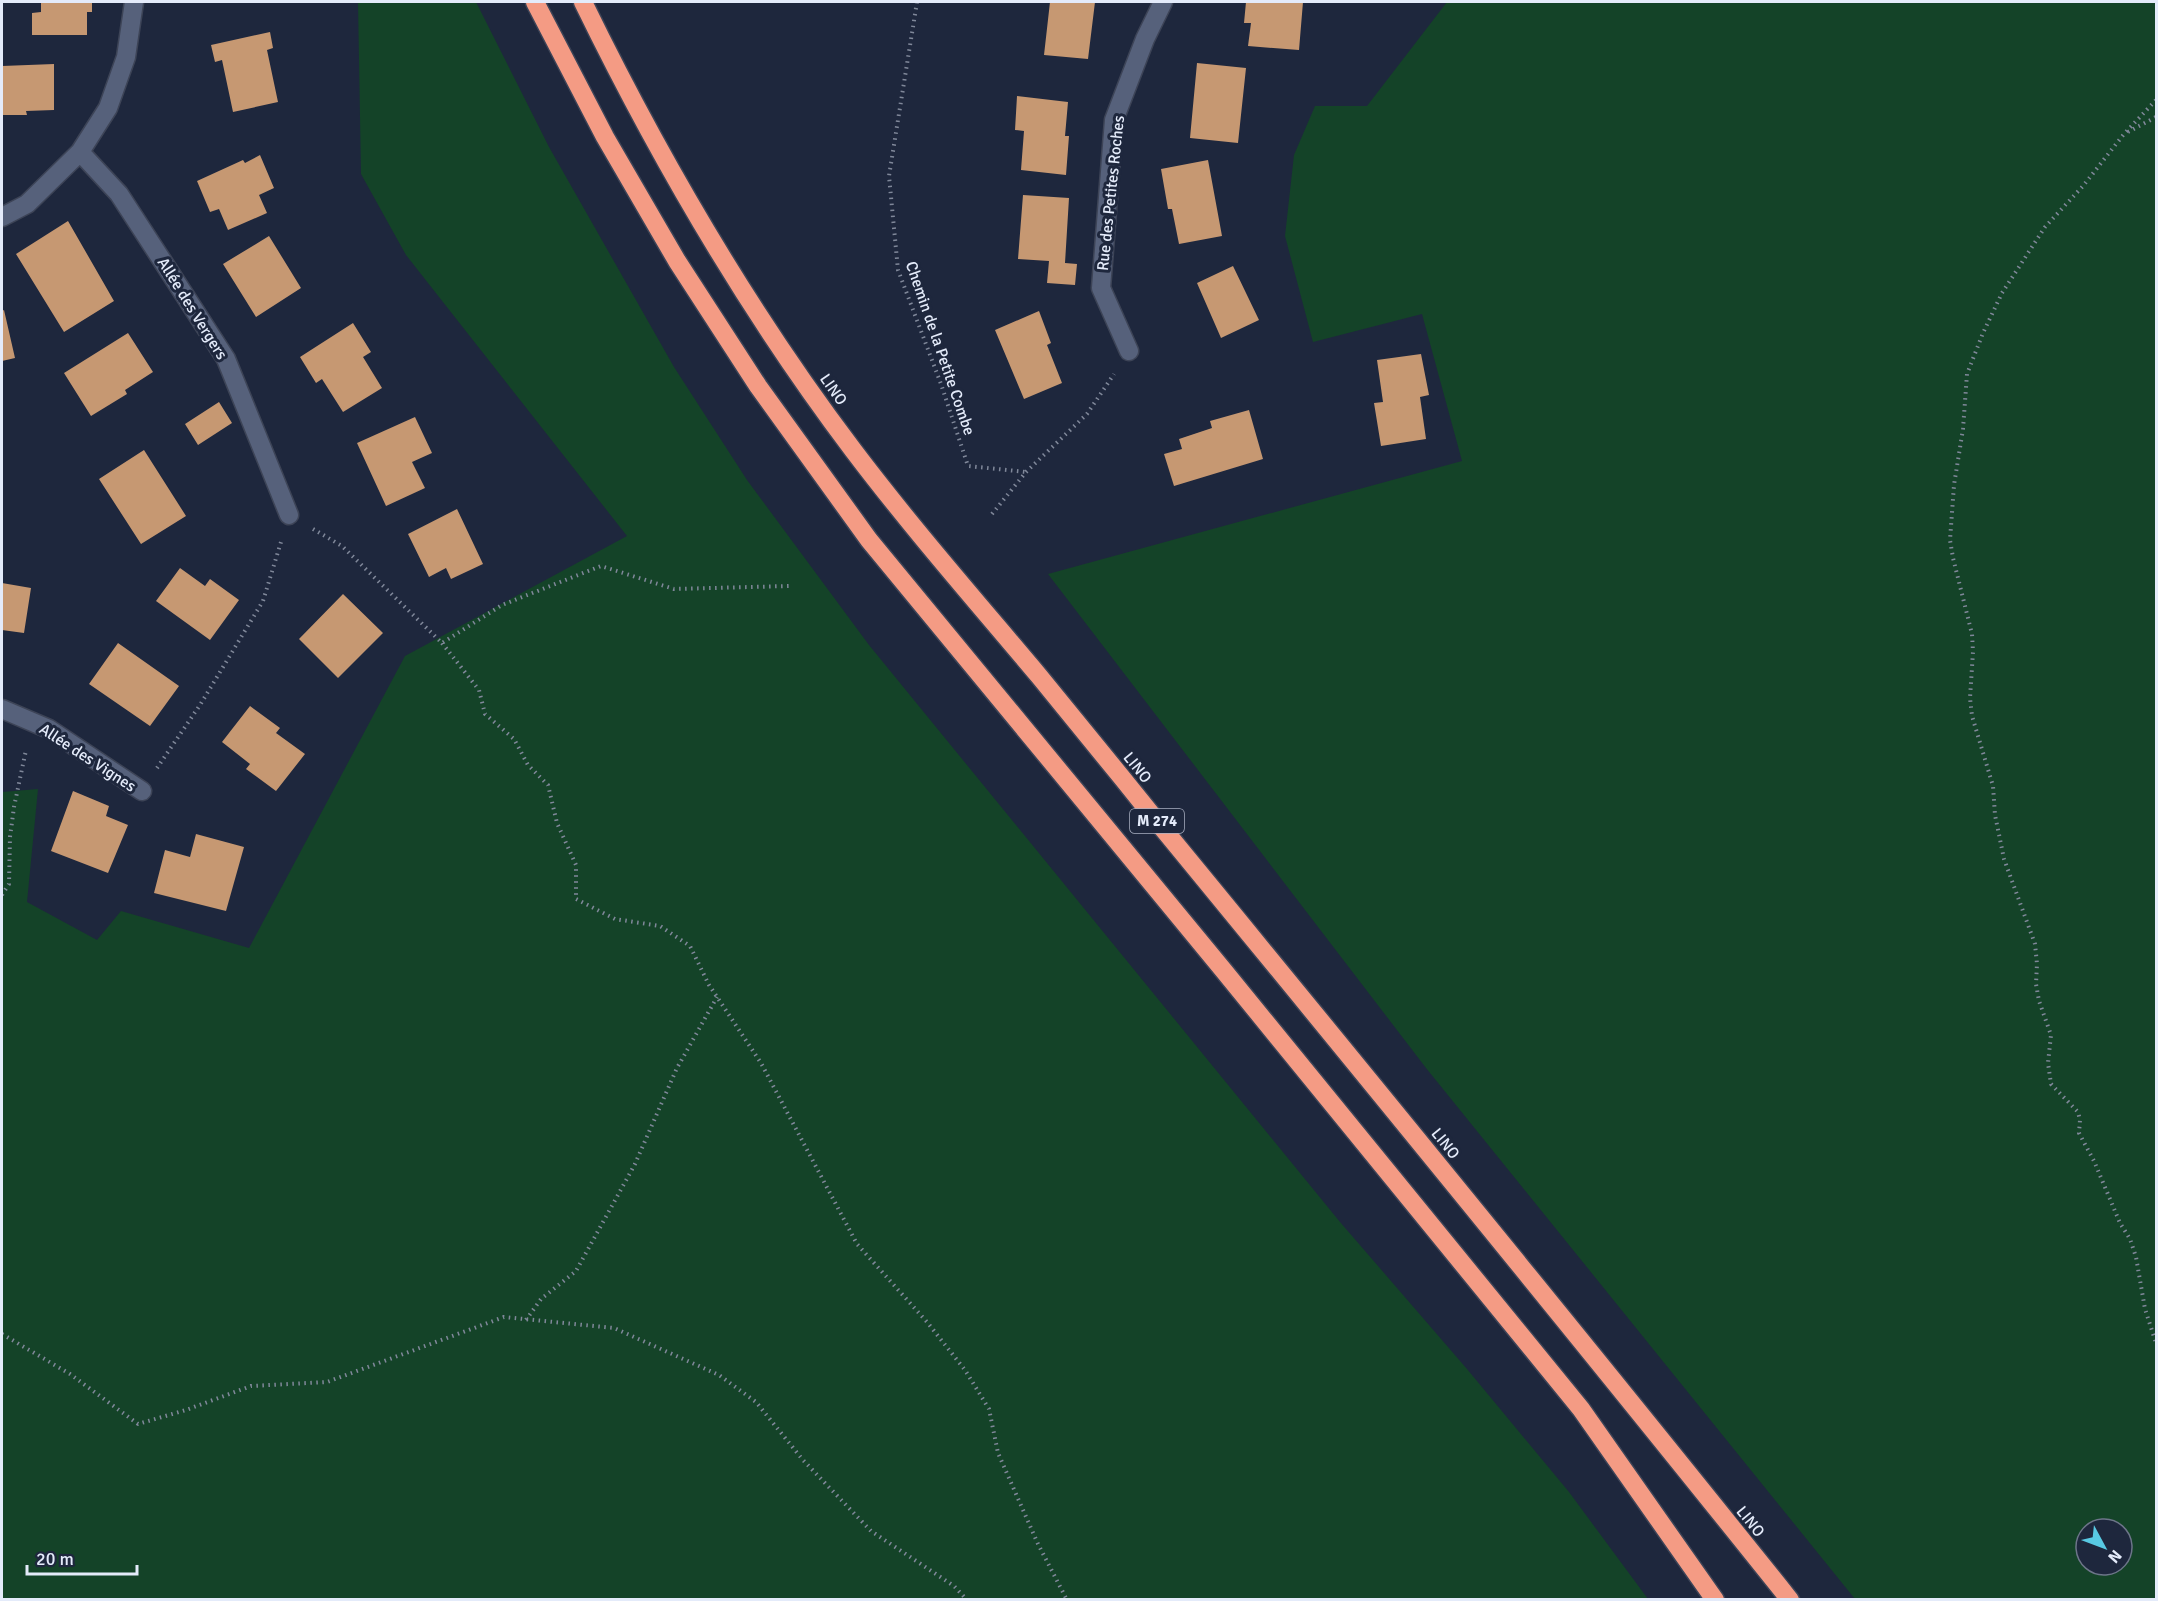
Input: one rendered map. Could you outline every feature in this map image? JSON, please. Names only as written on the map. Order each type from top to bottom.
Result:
[{"type":"highway","name":"M 274","points":[[535,2],[605,137],[677,261],[758,386],[869,540],[1581,1409],[1715,1599]]},
{"type":"highway","name":"LINO","points":[[583,2],[667,162],[727,262],[782,348],[852,448],[932,550],[1038,675],[1790,1599]]},
{"type":"street","points":[[2,217],[27,204],[80,152],[108,108],[126,57],[134,2]]},
{"type":"street","name":"Rue des Petites Roches","points":[[1129,351],[1101,288],[1114,120],[1145,39],[1163,2]]},
{"type":"street","name":"Allée des Vergers","points":[[80,152],[119,194],[226,359],[289,515]]},
{"type":"street","name":"Allée des Vignes","points":[[2,709],[49,729],[142,791]]},
{"type":"path","name":"Chemin de la Petite Combe","points":[[917,2],[889,176],[898,270],[969,466],[1026,471]]},
{"type":"path","points":[[2157,100],[2124,134],[2083,186],[2045,227],[2002,293],[1983,333],[1967,374],[1950,540],[1972,633],[1971,716],[1993,786],[1995,815],[2004,859],[2035,944],[2036,984],[2039,1001],[2051,1035],[2048,1063],[2051,1084],[2078,1112],[2079,1132],[2120,1223],[2130,1239],[2145,1308],[2157,1343]]},
{"type":"path","points":[[2124,134],[2157,117]]},
{"type":"path","points":[[992,514],[1026,471],[1088,414],[1129,351]]},
{"type":"path","points":[[142,791],[200,705],[263,601],[289,515],[342,546],[442,643],[479,690],[485,714],[514,739],[528,765],[548,785],[557,823],[576,866],[576,899],[615,919],[660,926],[690,946],[709,985],[761,1063],[857,1244],[927,1322],[965,1370],[989,1409],[998,1453],[1038,1544],[1067,1599]]},
{"type":"path","points":[[442,643],[502,605],[601,566],[674,589],[789,586]]},
{"type":"path","points":[[2,895],[9,884],[14,807],[32,722]]},
{"type":"path","points":[[526,1320],[541,1299],[576,1271],[635,1164],[677,1068],[717,997]]},
{"type":"path","points":[[2,1334],[70,1374],[138,1424],[186,1410],[251,1386],[327,1382],[504,1317],[614,1328],[719,1375],[756,1402],[803,1460],[871,1531],[954,1586],[967,1599]]},
{"type":"green space","points":[[358,2],[476,2],[549,147],[674,367],[747,480],[869,645],[1340,1222],[1569,1492],[1648,1599],[2,1599],[2,792],[38,789],[27,902],[97,940],[121,911],[249,948],[405,656],[627,536],[406,255],[361,174]]},
{"type":"green space","points":[[1447,2],[2156,2],[2156,1599],[1855,1599],[1426,1068],[1048,574],[1462,461],[1422,314],[1313,342],[1285,236],[1294,155],[1315,106],[1367,106]]},
{"type":"building","points":[[41,2],[92,2],[92,12],[87,12],[87,35],[32,35],[32,13],[41,12]]},
{"type":"building","points":[[1050,2],[1095,2],[1088,59],[1044,55]]},
{"type":"building","points":[[1246,2],[1303,2],[1299,50],[1248,46],[1251,23],[1244,23]]},
{"type":"building","points":[[270,32],[273,48],[267,50],[278,102],[233,112],[222,60],[215,62],[211,45]]},
{"type":"building","points":[[1197,63],[1246,68],[1238,143],[1190,138]]},
{"type":"building","points":[[54,64],[54,110],[26,111],[27,115],[2,115],[2,66]]},
{"type":"building","points":[[1017,96],[1068,102],[1065,136],[1069,136],[1066,175],[1021,170],[1024,131],[1015,130]]},
{"type":"building","points":[[260,155],[274,188],[259,195],[267,213],[228,230],[219,209],[210,212],[197,181],[243,160],[245,163]]},
{"type":"building","points":[[1208,160],[1222,236],[1179,244],[1172,209],[1168,209],[1161,169]]},
{"type":"building","points":[[1023,195],[1069,198],[1065,263],[1077,264],[1075,285],[1047,283],[1049,261],[1018,259]]},
{"type":"building","points":[[68,221],[114,301],[64,332],[16,254]]},
{"type":"building","points":[[269,236],[301,288],[256,317],[223,264]]},
{"type":"building","points":[[1233,266],[1259,320],[1221,338],[1197,283]]},
{"type":"building","points":[[4,310],[15,358],[2,361],[2,311]]},
{"type":"building","points":[[1039,311],[1051,343],[1047,345],[1062,383],[1024,399],[995,330]]},
{"type":"building","points":[[353,323],[371,352],[363,357],[382,388],[343,412],[322,379],[316,383],[300,357]]},
{"type":"building","points":[[128,333],[153,372],[125,390],[127,394],[91,416],[64,373]]},
{"type":"building","points":[[1421,354],[1429,395],[1420,397],[1426,439],[1381,446],[1374,403],[1383,402],[1377,360]]},
{"type":"building","points":[[219,402],[232,423],[198,445],[185,424]]},
{"type":"building","points":[[1249,410],[1263,459],[1174,486],[1164,454],[1182,449],[1179,439],[1212,428],[1210,421]]},
{"type":"building","points":[[415,417],[432,453],[412,462],[425,488],[386,506],[357,443]]},
{"type":"building","points":[[144,450],[186,516],[141,544],[99,479]]},
{"type":"building","points":[[457,509],[483,564],[451,579],[446,568],[429,577],[408,534]]},
{"type":"building","points":[[180,568],[205,586],[210,579],[239,600],[210,640],[156,601]]},
{"type":"building","points":[[2,583],[31,588],[24,633],[2,630]]},
{"type":"building","points":[[343,594],[383,633],[338,678],[299,639]]},
{"type":"building","points":[[118,643],[179,686],[150,726],[89,684]]},
{"type":"building","points":[[250,706],[280,728],[276,733],[305,754],[276,791],[246,769],[250,764],[222,742]]},
{"type":"building","points":[[73,791],[109,806],[106,816],[128,825],[108,873],[51,851]]},
{"type":"building","points":[[196,834],[244,847],[226,911],[154,893],[165,850],[190,857]]}]
